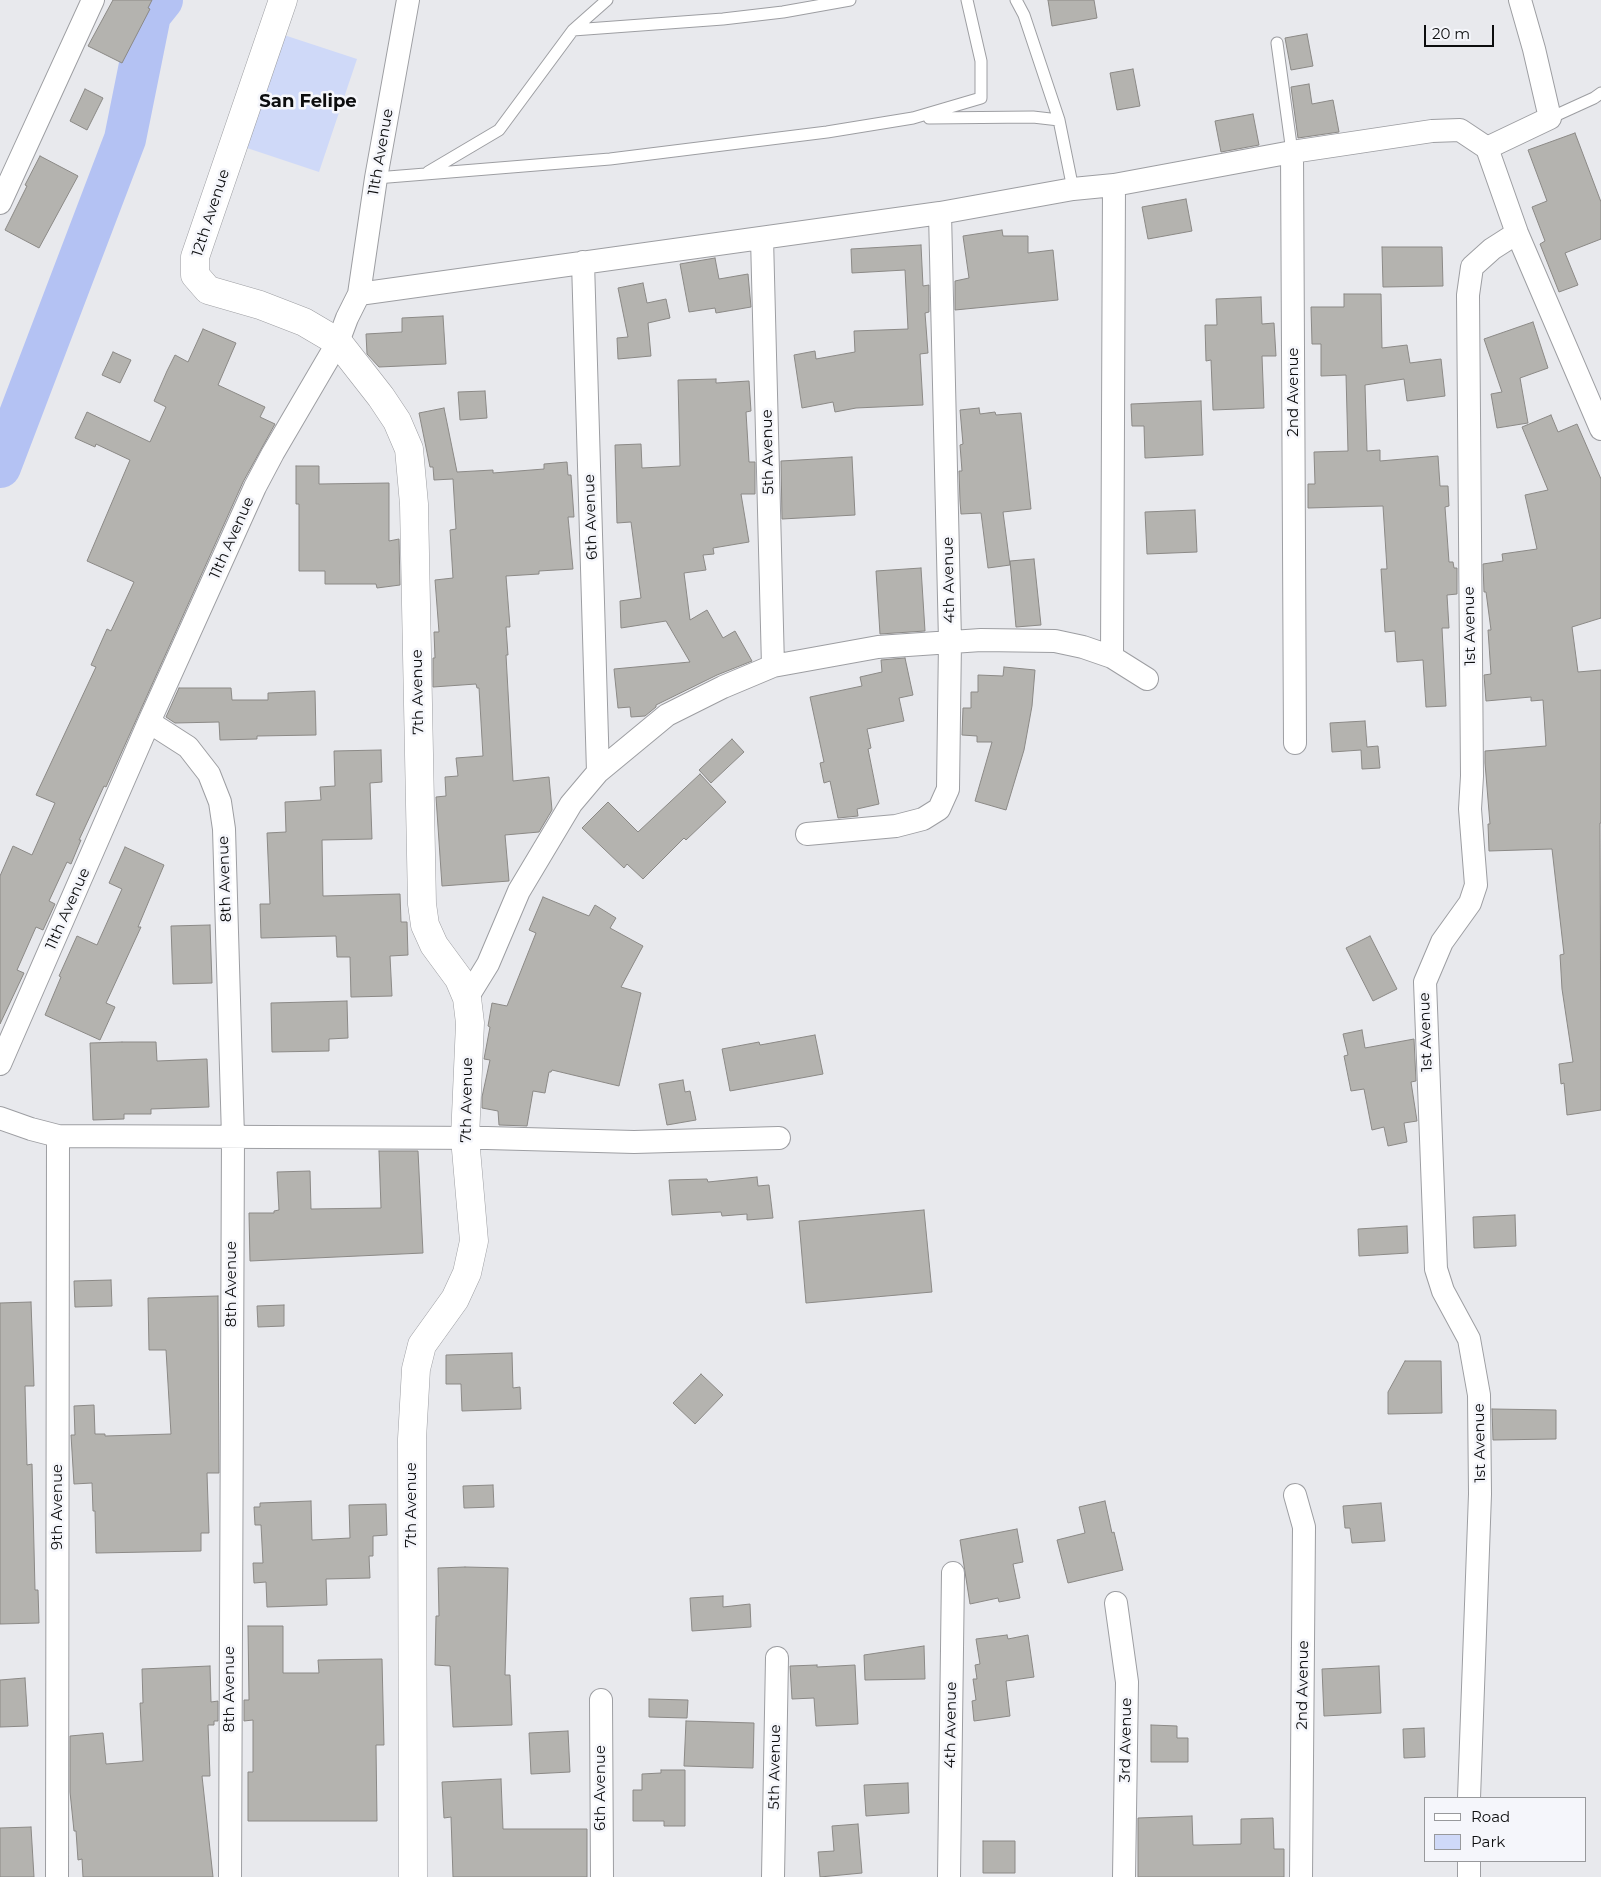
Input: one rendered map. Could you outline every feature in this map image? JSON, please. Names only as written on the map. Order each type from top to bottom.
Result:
[{"type":"street","points":[[0,203],[93,0]]},
{"type":"street","name":"12th Avenue","points":[[282,0],[195,257],[195,275],[208,290],[260,305],[304,322],[338,342]]},
{"type":"street","name":"11th Avenue","points":[[0,1064],[149,722],[255,487],[338,342],[359,294],[376,178],[408,0]]},
{"type":"street","points":[[1487,148],[1550,118],[1520,0]]},
{"type":"street","points":[[359,294],[940,213],[1073,189],[1114,185],[1292,152],[1432,131],[1460,130],[1487,148],[1517,233],[1601,429]]},
{"type":"street","name":"2nd Avenue","points":[[1292,152],[1295,743]]},
{"type":"street","points":[[1112,657],[1114,185]]},
{"type":"street","name":"4th Avenue","points":[[807,834],[896,826],[923,819],[939,809],[948,789],[950,641],[940,213]]},
{"type":"street","name":"1st Avenue","points":[[1469,1797],[1480,1494],[1479,1395],[1469,1339],[1443,1291],[1436,1269],[1425,982],[1442,942],[1470,903],[1476,885],[1470,809],[1472,776],[1468,295],[1472,267],[1492,249],[1517,233]]},
{"type":"street","name":"5th Avenue","points":[[762,238],[773,666]]},
{"type":"street","name":"6th Avenue","points":[[583,262],[598,772]]},
{"type":"street","name":"7th Avenue","points":[[338,342],[386,405],[397,422],[409,449],[414,504],[422,904],[425,925],[434,945],[459,979],[467,998],[470,1022],[465,1138],[474,1241],[467,1273],[455,1299],[422,1345],[416,1369],[412,1439],[413,1877]]},
{"type":"street","points":[[467,998],[488,964],[519,891],[571,804],[598,772],[667,715],[723,687],[773,666],[878,646],[950,641],[1055,641],[1083,647],[1112,657],[1147,679]]},
{"type":"street","name":"8th Avenue","points":[[149,722],[188,747],[209,774],[220,802],[224,829],[233,1137],[230,1877]]},
{"type":"street","points":[[0,1118],[58,1136],[465,1138],[634,1142],[779,1138]]},
{"type":"street","name":"9th Avenue","points":[[57,1877],[58,1136]]},
{"type":"street","name":"2nd Avenue","points":[[1295,1495],[1304,1527],[1301,1877]]},
{"type":"street","name":"4th Avenue","points":[[949,1877],[953,1573]]},
{"type":"street","name":"3rd Avenue","points":[[1116,1603],[1127,1682],[1124,1877]]},
{"type":"street","name":"5th Avenue","points":[[773,1877],[777,1658]]},
{"type":"street","name":"6th Avenue","points":[[601,1700],[602,1877]]},
{"type":"street","points":[[1469,1862],[1469,1877]]},
{"type":"lane","points":[[424,174],[499,130],[573,30],[606,0]]},
{"type":"lane","points":[[573,30],[723,19],[783,12],[850,0]]},
{"type":"lane","points":[[376,178],[610,159],[826,132],[913,118],[982,98],[981,61],[967,0]]},
{"type":"lane","points":[[1016,0],[1024,14],[1059,120],[1073,189]]},
{"type":"lane","name":"2nd Avenue","points":[[1277,43],[1292,152]]},
{"type":"lane","points":[[1550,118],[1601,93]]},
{"type":"lane","points":[[913,118],[1033,117],[1059,120]]},
{"type":"green space","points":[[284,35],[357,59],[319,172],[247,148]]},
{"type":"building","points":[[113,0],[152,0],[148,8],[150,9],[122,63],[88,46]]},
{"type":"building","points":[[1048,0],[1094,0],[1097,18],[1052,26]]},
{"type":"building","points":[[1307,34],[1313,66],[1291,70],[1285,38]]},
{"type":"building","points":[[1133,69],[1140,106],[1117,110],[1110,73]]},
{"type":"building","points":[[1309,84],[1312,104],[1333,100],[1339,132],[1298,138],[1291,87]]},
{"type":"building","points":[[85,89],[103,98],[87,130],[70,121]]},
{"type":"building","points":[[1253,114],[1259,145],[1221,152],[1215,121]]},
{"type":"building","points":[[1575,133],[1601,202],[1601,239],[1565,253],[1578,285],[1559,292],[1540,244],[1545,241],[1532,207],[1547,201],[1528,150]]},
{"type":"building","points":[[40,156],[78,176],[39,248],[5,230]]},
{"type":"building","points":[[1186,199],[1192,231],[1148,239],[1142,207]]},
{"type":"building","points":[[1002,230],[1003,236],[1028,236],[1028,253],[1053,250],[1058,300],[955,310],[955,281],[969,278],[963,236]]},
{"type":"building","points":[[921,245],[923,286],[929,285],[929,312],[925,313],[928,353],[920,354],[923,405],[856,408],[835,412],[833,402],[802,408],[794,355],[815,351],[816,359],[855,352],[854,331],[908,329],[905,270],[852,273],[851,249]]},
{"type":"building","points":[[1382,247],[1442,247],[1443,286],[1383,287]]},
{"type":"building","points":[[715,258],[719,279],[748,274],[751,307],[716,313],[715,308],[689,312],[680,264]]},
{"type":"building","points":[[643,283],[647,303],[666,299],[670,318],[648,323],[651,356],[618,359],[617,338],[628,337],[618,288]]},
{"type":"building","points":[[1344,294],[1381,294],[1382,348],[1407,345],[1410,363],[1441,359],[1445,396],[1407,401],[1404,379],[1365,385],[1367,451],[1380,450],[1380,461],[1438,456],[1440,486],[1448,486],[1449,506],[1445,507],[1449,562],[1453,562],[1454,568],[1457,568],[1457,594],[1447,595],[1449,628],[1442,628],[1446,706],[1426,707],[1423,660],[1397,662],[1395,631],[1385,632],[1381,569],[1387,569],[1383,506],[1308,508],[1308,484],[1315,484],[1314,452],[1348,451],[1346,375],[1321,376],[1321,344],[1312,344],[1311,307],[1344,307]]},
{"type":"building","points":[[1261,297],[1262,324],[1274,323],[1276,356],[1262,356],[1264,408],[1213,410],[1211,360],[1206,361],[1205,325],[1217,325],[1216,299]]},
{"type":"building","points":[[443,316],[446,364],[379,367],[367,354],[366,334],[402,332],[402,318]]},
{"type":"building","points":[[1533,322],[1548,368],[1520,378],[1528,423],[1497,428],[1491,394],[1502,392],[1484,339]]},
{"type":"building","points":[[203,329],[236,343],[218,385],[265,407],[260,417],[275,424],[243,482],[106,787],[104,786],[79,840],[81,840],[71,864],[67,862],[49,901],[55,904],[43,930],[36,927],[17,970],[24,973],[0,1024],[0,876],[13,846],[32,855],[55,803],[36,795],[96,667],[91,665],[107,629],[111,631],[134,582],[87,561],[130,460],[96,444],[95,447],[75,438],[87,412],[150,442],[166,407],[154,401],[167,371],[175,355],[188,362]]},
{"type":"building","points":[[113,352],[131,360],[120,383],[102,375]]},
{"type":"building","points":[[716,379],[716,383],[749,381],[751,411],[746,412],[749,462],[755,462],[755,494],[741,494],[749,542],[713,548],[714,554],[703,555],[706,570],[684,573],[690,620],[707,610],[723,638],[735,631],[752,661],[717,675],[656,705],[645,716],[631,717],[630,707],[618,708],[614,669],[690,662],[666,621],[621,628],[620,601],[641,598],[631,522],[617,523],[615,445],[641,444],[642,468],[680,466],[678,380]]},
{"type":"building","points":[[485,391],[487,418],[460,420],[458,392]]},
{"type":"building","points":[[1201,401],[1203,455],[1145,458],[1144,426],[1132,426],[1131,404]]},
{"type":"building","points":[[444,408],[457,472],[493,470],[493,473],[544,469],[544,464],[567,462],[568,475],[571,475],[574,517],[568,517],[573,569],[539,571],[539,574],[506,576],[510,627],[506,627],[508,655],[506,655],[513,781],[549,777],[552,810],[539,832],[505,835],[509,881],[442,886],[436,797],[446,796],[445,777],[458,776],[456,758],[483,756],[479,688],[477,688],[476,684],[433,687],[434,632],[439,632],[435,580],[453,578],[450,530],[456,529],[453,479],[434,480],[433,467],[430,467],[419,413]]},
{"type":"building","points":[[979,408],[980,414],[995,412],[996,415],[1021,413],[1031,509],[1003,512],[1010,565],[988,568],[981,513],[961,514],[960,501],[959,471],[962,471],[960,445],[963,444],[960,410]]},
{"type":"building","points":[[1551,415],[1558,432],[1577,424],[1601,479],[1601,618],[1572,627],[1578,672],[1601,670],[1601,1110],[1567,1115],[1564,1083],[1561,1084],[1559,1064],[1573,1062],[1562,989],[1560,955],[1564,954],[1552,849],[1489,851],[1488,824],[1490,824],[1485,763],[1485,751],[1546,746],[1543,700],[1531,701],[1531,697],[1486,701],[1484,675],[1491,674],[1488,630],[1491,630],[1486,592],[1484,592],[1483,564],[1503,561],[1502,554],[1537,549],[1525,495],[1548,490],[1522,427]]},
{"type":"building","points":[[852,457],[855,515],[782,519],[781,461]]},
{"type":"building","points":[[296,466],[319,466],[319,484],[389,483],[389,541],[399,539],[400,585],[377,588],[376,584],[325,584],[325,571],[299,571],[299,504],[296,504]]},
{"type":"building","points":[[1195,510],[1197,552],[1147,554],[1145,512]]},
{"type":"building","points":[[1034,559],[1041,625],[1016,627],[1010,561]]},
{"type":"building","points":[[921,568],[925,631],[880,634],[876,571]]},
{"type":"building","points":[[905,658],[913,695],[899,698],[904,721],[867,729],[871,748],[868,749],[879,804],[857,809],[858,816],[838,818],[830,781],[824,783],[820,763],[824,762],[810,697],[862,686],[860,677],[882,672],[881,660]]},
{"type":"building","points":[[1004,667],[1035,670],[1032,706],[1024,750],[1006,810],[975,801],[992,742],[977,742],[977,736],[962,735],[963,708],[971,708],[971,692],[978,692],[978,675],[1003,676]]},
{"type":"building","points":[[179,688],[231,688],[232,700],[268,700],[268,693],[315,691],[316,735],[257,736],[257,739],[220,740],[219,722],[175,723],[166,717]]},
{"type":"building","points":[[1365,721],[1367,747],[1378,746],[1380,768],[1362,769],[1361,750],[1332,752],[1330,723]]},
{"type":"building","points":[[732,739],[744,752],[711,783],[699,770]]},
{"type":"building","points":[[381,750],[382,782],[370,783],[372,839],[322,840],[323,896],[400,894],[401,922],[407,922],[408,955],[390,956],[392,996],[351,997],[350,957],[337,957],[336,936],[261,938],[260,904],[270,904],[267,833],[286,832],[285,802],[321,800],[320,787],[335,786],[334,751]]},
{"type":"building","points":[[700,774],[726,802],[686,840],[684,838],[643,879],[627,864],[624,868],[582,828],[608,802],[638,832]]},
{"type":"building","points":[[125,847],[164,865],[138,927],[141,927],[106,1003],[115,1007],[100,1040],[45,1015],[61,977],[59,976],[77,936],[97,945],[122,889],[109,883]]},
{"type":"building","points":[[543,897],[589,916],[595,905],[616,918],[610,928],[643,946],[621,987],[641,993],[619,1086],[552,1070],[549,1072],[545,1093],[533,1091],[527,1126],[499,1125],[498,1111],[482,1108],[482,1097],[490,1060],[484,1059],[492,1003],[507,1006],[536,933],[529,930]]},
{"type":"building","points":[[210,925],[212,983],[173,984],[171,926]]},
{"type":"building","points":[[1370,936],[1397,989],[1373,1001],[1346,948]]},
{"type":"building","points":[[347,1001],[348,1038],[329,1039],[329,1051],[272,1052],[271,1003]]},
{"type":"building","points":[[1362,1030],[1365,1048],[1414,1039],[1416,1081],[1411,1082],[1417,1121],[1404,1123],[1407,1142],[1388,1146],[1384,1127],[1372,1130],[1364,1089],[1351,1091],[1344,1056],[1348,1055],[1343,1034]]},
{"type":"building","points":[[815,1035],[823,1074],[730,1091],[722,1049],[759,1042],[760,1045]]},
{"type":"building","points":[[156,1042],[157,1061],[207,1059],[209,1107],[151,1109],[151,1114],[124,1114],[124,1119],[93,1120],[90,1043]]},
{"type":"building","points":[[683,1080],[685,1092],[690,1091],[696,1120],[667,1125],[659,1084]]},
{"type":"building","points":[[379,1151],[418,1151],[423,1253],[250,1261],[249,1213],[274,1213],[274,1211],[279,1210],[277,1172],[310,1171],[311,1209],[381,1208]]},
{"type":"building","points":[[757,1177],[758,1186],[769,1185],[773,1218],[747,1220],[747,1214],[722,1216],[721,1212],[672,1215],[669,1180],[707,1179],[708,1182]]},
{"type":"building","points":[[924,1210],[932,1292],[806,1303],[799,1221]]},
{"type":"building","points":[[1515,1215],[1516,1246],[1474,1248],[1473,1217]]},
{"type":"building","points":[[1407,1226],[1408,1253],[1359,1256],[1358,1229]]},
{"type":"building","points":[[111,1280],[112,1306],[75,1307],[74,1281]]},
{"type":"building","points":[[218,1296],[219,1473],[207,1473],[209,1533],[201,1533],[201,1551],[96,1553],[92,1483],[74,1484],[71,1435],[75,1435],[74,1406],[94,1405],[95,1434],[105,1434],[105,1436],[171,1434],[166,1350],[149,1350],[148,1298]]},
{"type":"building","points":[[31,1302],[34,1386],[25,1386],[27,1465],[32,1464],[35,1590],[38,1590],[39,1623],[0,1624],[0,1303]]},
{"type":"building","points":[[284,1305],[284,1326],[258,1327],[257,1306]]},
{"type":"building","points":[[512,1353],[513,1388],[520,1387],[521,1409],[462,1411],[461,1384],[446,1384],[446,1355]]},
{"type":"building","points":[[1405,1361],[1441,1361],[1442,1413],[1388,1414],[1388,1392]]},
{"type":"building","points":[[701,1374],[723,1395],[695,1424],[673,1403]]},
{"type":"building","points":[[1492,1409],[1556,1410],[1556,1439],[1493,1440]]},
{"type":"building","points":[[493,1485],[494,1507],[464,1508],[463,1486]]},
{"type":"building","points":[[311,1501],[312,1540],[350,1538],[349,1505],[386,1504],[387,1535],[373,1536],[373,1556],[369,1556],[370,1578],[326,1579],[327,1605],[267,1607],[266,1582],[254,1583],[253,1563],[263,1563],[261,1525],[255,1525],[254,1507],[260,1507],[260,1503]]},
{"type":"building","points":[[1105,1501],[1123,1570],[1068,1583],[1057,1540],[1085,1533],[1079,1507]]},
{"type":"building","points":[[1381,1503],[1385,1541],[1352,1543],[1350,1528],[1345,1528],[1343,1506]]},
{"type":"building","points":[[1017,1529],[1023,1562],[1013,1564],[1020,1598],[999,1602],[998,1598],[970,1604],[960,1540]]},
{"type":"building","points":[[438,1568],[508,1568],[505,1675],[510,1675],[512,1725],[453,1727],[450,1666],[435,1665],[436,1616],[439,1616]]},
{"type":"building","points":[[723,1596],[723,1607],[750,1604],[751,1627],[692,1631],[690,1598]]},
{"type":"building","points":[[248,1626],[283,1626],[283,1673],[319,1673],[318,1660],[382,1659],[384,1745],[376,1745],[377,1821],[248,1821],[248,1772],[253,1772],[253,1720],[244,1721],[244,1700],[249,1700]]},
{"type":"building","points":[[1007,1635],[1008,1639],[1028,1635],[1034,1677],[1006,1681],[1010,1716],[974,1721],[972,1701],[976,1700],[973,1679],[977,1679],[975,1665],[980,1664],[976,1639]]},
{"type":"building","points":[[924,1646],[925,1679],[865,1680],[864,1655]]},
{"type":"building","points":[[817,1665],[817,1667],[855,1665],[858,1724],[816,1726],[814,1698],[792,1699],[790,1666]]},
{"type":"building","points":[[210,1666],[211,1702],[218,1701],[218,1721],[214,1721],[214,1725],[208,1725],[210,1776],[202,1776],[213,1877],[83,1877],[82,1859],[78,1860],[70,1792],[70,1736],[103,1733],[106,1764],[143,1761],[140,1703],[143,1703],[142,1669]]},
{"type":"building","points":[[1379,1666],[1381,1713],[1324,1716],[1322,1669]]},
{"type":"building","points":[[25,1678],[28,1726],[0,1727],[0,1680]]},
{"type":"building","points":[[649,1699],[688,1700],[687,1718],[649,1717]]},
{"type":"building","points":[[686,1721],[754,1723],[753,1768],[684,1766]]},
{"type":"building","points":[[1151,1725],[1177,1726],[1177,1738],[1188,1738],[1188,1762],[1151,1762]]},
{"type":"building","points":[[1424,1728],[1425,1757],[1404,1758],[1403,1729]]},
{"type":"building","points":[[568,1731],[570,1772],[531,1774],[529,1733]]},
{"type":"building","points":[[661,1770],[685,1770],[685,1826],[664,1826],[664,1821],[633,1821],[633,1790],[642,1790],[642,1774],[661,1773]]},
{"type":"building","points":[[501,1779],[503,1829],[587,1829],[587,1877],[453,1877],[451,1817],[444,1818],[442,1782]]},
{"type":"building","points":[[908,1783],[909,1813],[866,1816],[864,1785]]},
{"type":"building","points":[[1192,1816],[1193,1845],[1241,1844],[1241,1819],[1273,1818],[1274,1849],[1284,1849],[1284,1877],[1138,1877],[1138,1818]]},
{"type":"building","points":[[858,1824],[862,1873],[820,1877],[818,1852],[834,1851],[832,1826]]},
{"type":"building","points":[[31,1827],[34,1877],[0,1877],[0,1828]]},
{"type":"building","points":[[983,1841],[1015,1841],[1015,1873],[983,1873]]},
{"type":"waterway","points":[[0,467],[125,139],[150,15],[162,0]]},
{"type":"district","name":"San Felipe","points":[[308,102]]}]
